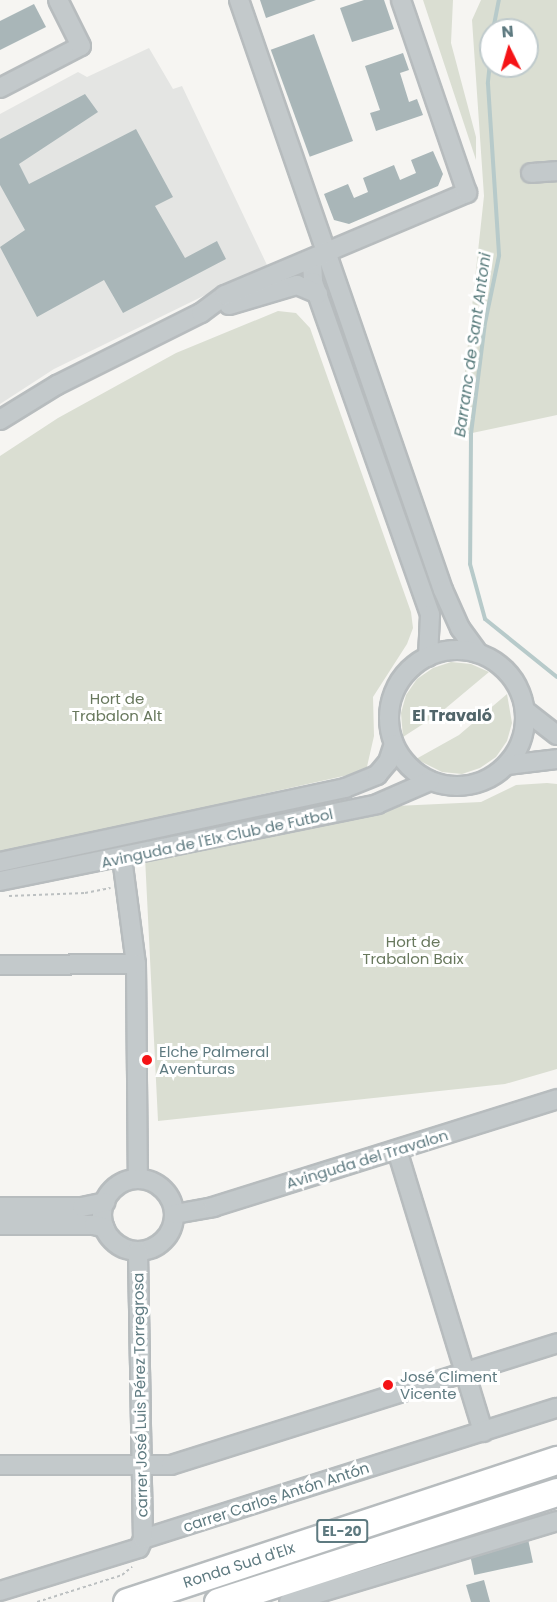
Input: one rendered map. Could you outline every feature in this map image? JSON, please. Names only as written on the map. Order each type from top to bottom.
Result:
[{"type":"highway","name":"Ronda Sud d'Elx","points":[[127,1602],[557,1460]]},
{"type":"highway","name":"Ronda Sud d'Elx","points":[[218,1602],[557,1492]]},
{"type":"street","points":[[0,88],[81,46],[58,0]]},
{"type":"street","points":[[239,0],[319,259],[443,590],[460,628],[478,653]]},
{"type":"street","points":[[201,313],[225,295],[319,259],[467,193],[401,0]]},
{"type":"street","points":[[531,173],[557,171]]},
{"type":"street","points":[[319,259],[318,294],[430,615],[428,657]]},
{"type":"street","points":[[0,420],[57,384],[201,313],[297,285],[318,294]]},
{"type":"street","points":[[465,651],[478,653],[506,670],[521,693],[526,711],[523,739],[507,765],[481,783],[452,787],[430,781],[412,770],[394,744],[390,707],[398,684],[428,657],[465,651]]},
{"type":"street","points":[[526,711],[557,735]]},
{"type":"street","name":"Avinguda de l'Elx Club de Futbol","points":[[0,862],[345,788],[377,775],[388,762],[394,744]]},
{"type":"street","points":[[507,765],[557,759]]},
{"type":"street","name":"Avinguda de l'Elx Club de Futbol","points":[[0,881],[122,858],[377,804],[430,781]]},
{"type":"street","points":[[122,858],[135,964],[138,1179]]},
{"type":"street","points":[[0,965],[135,964]]},
{"type":"street","name":"Avinguda del Travalon","points":[[175,1214],[213,1207],[557,1099]]},
{"type":"street","points":[[397,1150],[483,1431]]},
{"type":"street","points":[[0,1207],[82,1207],[105,1202],[120,1184],[138,1179],[161,1186],[171,1199],[175,1214],[165,1240],[153,1249],[138,1251],[116,1244],[105,1228],[105,1202]]},
{"type":"street","points":[[0,1225],[94,1225],[105,1228]]},
{"type":"street","name":"carrer José Luis Pérez Torregrosa","points":[[138,1251],[139,1464],[143,1539]]},
{"type":"street","points":[[0,1465],[139,1464],[171,1466],[557,1343]]},
{"type":"street","name":"carrer Carlos Antón Antón","points":[[0,1591],[139,1548],[143,1539],[557,1408]]},
{"type":"street","points":[[289,1602],[557,1521]]},
{"type":"path","points":[[1,896],[85,893],[126,887]]},
{"type":"shaded area","points":[[149,48],[173,89],[182,86],[267,265],[54,369],[0,404],[0,114],[78,72],[87,77]]},
{"type":"green space","points":[[423,0],[453,0],[451,43],[476,137],[476,160]]},
{"type":"green space","points":[[481,0],[557,0],[557,415],[458,436],[484,196],[472,20]]},
{"type":"green space","name":"Hort de Trabalon Alt","points":[[278,311],[296,313],[310,328],[411,612],[413,628],[407,644],[373,697],[374,736],[366,771],[0,853],[0,456],[58,418],[176,353]]},
{"type":"green space","points":[[451,662],[471,664],[489,672],[440,713],[403,737],[401,713],[406,695],[417,679],[433,668]]},
{"type":"green space","points":[[507,694],[512,723],[507,741],[496,757],[480,768],[462,774],[442,772],[416,759],[459,735]]},
{"type":"green space","name":"Hort de Trabalon Baix","points":[[557,784],[557,1069],[505,1084],[158,1121],[145,857],[396,806],[481,802],[516,785]]},
{"type":"building","points":[[260,0],[316,0],[266,18]]},
{"type":"building","points":[[364,0],[384,0],[394,29],[352,42],[340,8]]},
{"type":"building","points":[[34,4],[46,27],[0,50],[0,21]]},
{"type":"building","points":[[314,34],[353,141],[310,157],[271,50]]},
{"type":"building","points":[[403,53],[409,70],[400,73],[409,102],[417,99],[423,115],[376,131],[370,113],[380,110],[365,66]]},
{"type":"building","points":[[85,94],[98,112],[19,164],[29,184],[136,129],[173,197],[155,206],[185,258],[217,241],[226,259],[123,313],[104,280],[37,317],[0,247],[25,230],[0,185],[0,139]]},
{"type":"building","points":[[433,151],[443,174],[438,186],[349,224],[334,220],[324,194],[348,184],[354,198],[368,192],[363,178],[394,165],[400,180],[416,173],[411,160]]},
{"type":"building","points":[[528,1539],[533,1562],[474,1575],[469,1551]]},
{"type":"building","points":[[484,1580],[490,1602],[471,1602],[466,1585]]},
{"type":"waterway","name":"Barranc de Sant Antoni","points":[[495,18],[499,0]]},
{"type":"waterway","name":"Barranc de Sant Antoni","points":[[489,78],[499,256],[485,323],[471,434],[470,564],[485,619],[557,677]]},
{"type":"place","name":"Elche Palmeral Aventuras","points":[[147,1060]]},
{"type":"place","name":"José Climent Vicente","points":[[388,1385]]},
{"type":"district","name":"El Travaló","points":[[452,716]]}]
